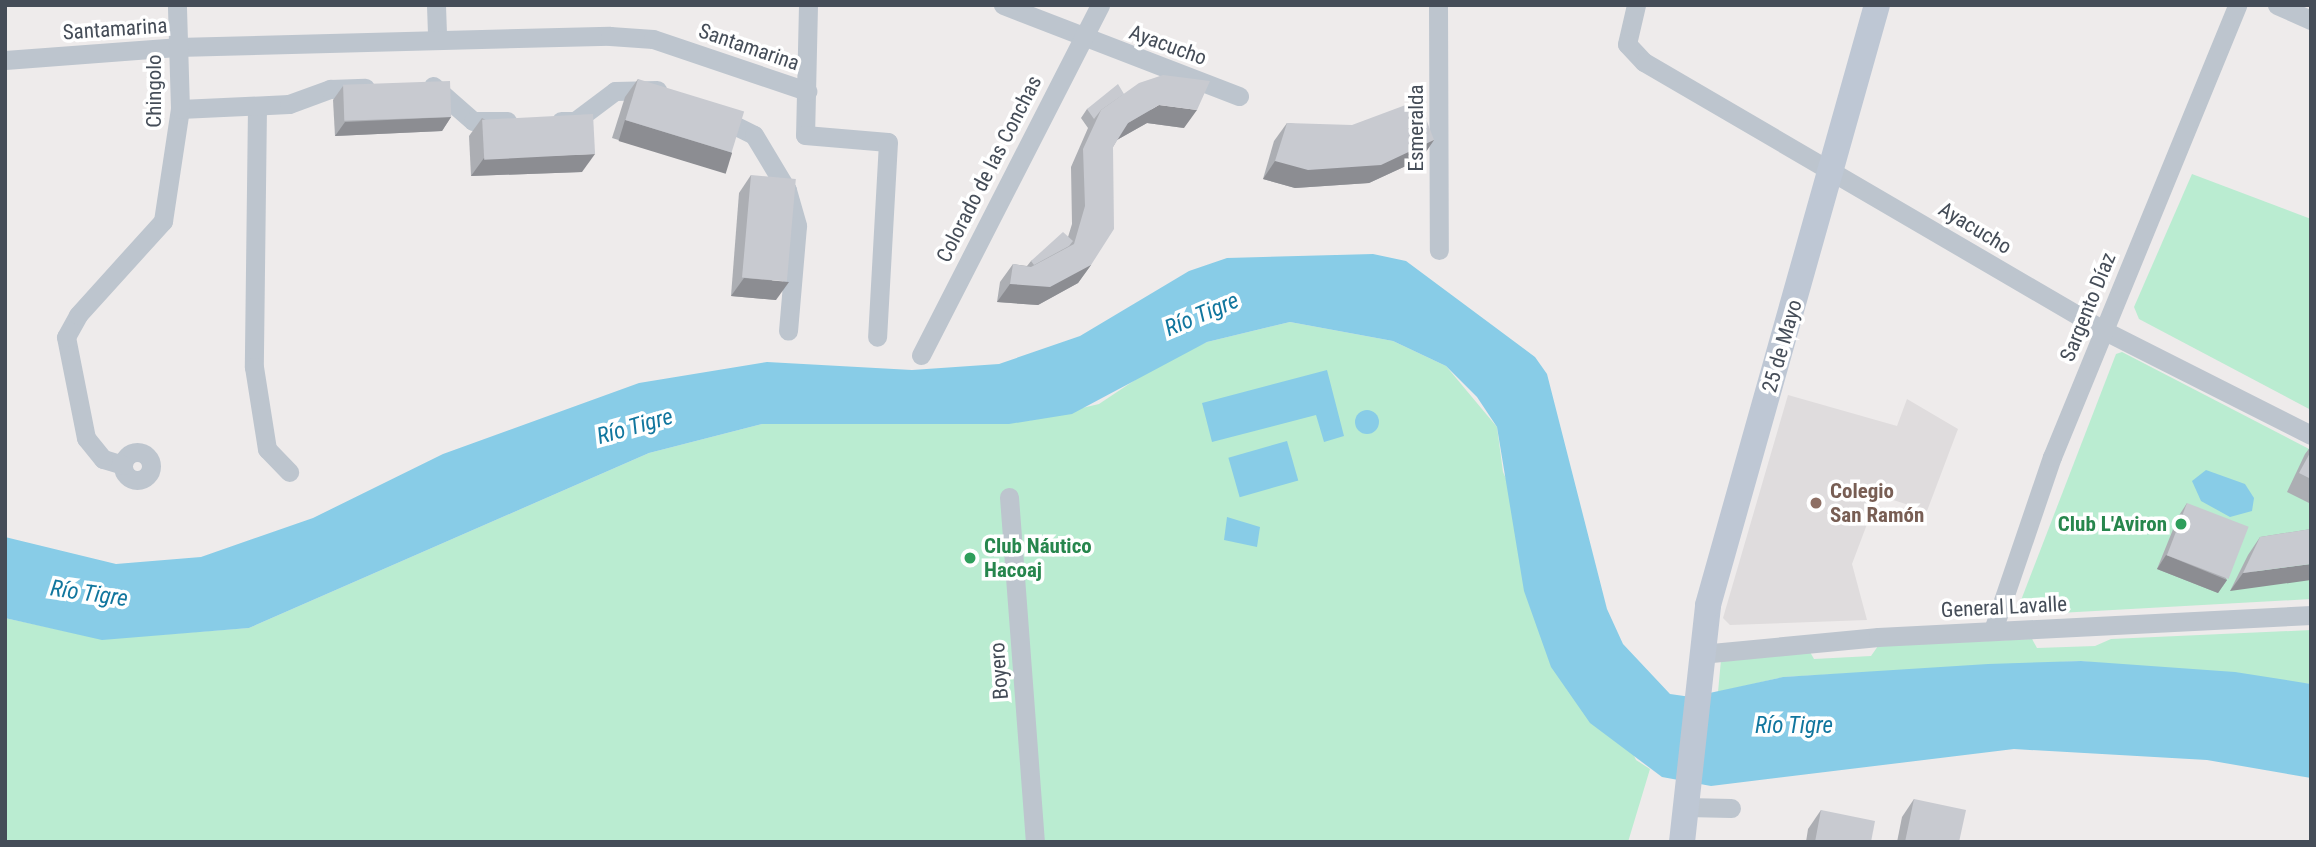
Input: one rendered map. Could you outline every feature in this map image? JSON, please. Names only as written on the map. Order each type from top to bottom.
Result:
[{"type":"main road","name":"25 de Mayo","points":[[1682,842],[1708,605],[1877,5]]},
{"type":"street","name":"Chingolo","points":[[123,465],[103,459],[86,438],[66,337],[78,315],[152,240],[163,221],[173,176],[180,109],[177,5]]},
{"type":"street","points":[[436,5],[437,37]]},
{"type":"street","points":[[808,5],[805,135],[888,142],[877,337]]},
{"type":"street","name":"Ayacucho","points":[[1003,5],[1239,96]]},
{"type":"street","name":"Colorado de las Conchas","points":[[921,355],[1081,37],[1100,5]]},
{"type":"street","name":"Esmeralda","points":[[1438,5],[1439,250]]},
{"type":"street","name":"Ayacucho","points":[[1636,5],[1627,44],[1644,62],[1832,167],[2103,330],[2311,435]]},
{"type":"street","name":"Sargento Díaz","points":[[1993,629],[2103,330],[2237,5]]},
{"type":"street","points":[[2277,5],[2311,20]]},
{"type":"street","name":"Santamarina","points":[[5,60],[177,47],[437,37],[653,40],[807,91]]},
{"type":"street","points":[[407,87],[432,86],[473,121],[575,121],[615,91],[636,86],[673,96]]},
{"type":"street","points":[[180,109],[289,104],[330,89],[381,88]]},
{"type":"street","points":[[257,106],[254,367],[267,449],[289,472]]},
{"type":"street","points":[[697,107],[754,135],[787,190],[797,226],[788,331]]},
{"type":"street","name":"Boyero","points":[[1009,497],[1035,842]]},
{"type":"street","name":"General Lavalle","points":[[1701,654],[1993,629],[2311,615]]},
{"type":"street","points":[[1687,798],[1731,808]]},
{"type":"shaded area","name":"Colegio San Ramón","points":[[1788,395],[1897,426],[1907,399],[1958,429],[1927,511],[1878,495],[1852,564],[1867,620],[1730,625],[1723,618]]},
{"type":"green space","points":[[2192,174],[2311,219],[2311,410],[2139,319],[2134,307]]},
{"type":"green space","name":"Club Náutico Hacoaj","points":[[1290,322],[1393,341],[1446,366],[1497,427],[1503,472],[1636,760],[1650,769],[1628,842],[5,842],[5,618],[102,639],[249,628],[649,453],[762,424],[1027,421],[1099,404],[1159,364],[1207,342]]},
{"type":"green space","name":"Club L'Aviron","points":[[2122,352],[2311,450],[2311,599],[2021,615],[2018,608],[2116,354]]},
{"type":"green space","points":[[2311,630],[2311,684],[2080,661],[1783,677],[1718,692],[1721,660],[1810,652],[1814,659],[1871,656],[1878,646],[2032,639],[2037,648],[2095,646],[2111,639]]},
{"type":"water","name":"Río Tigre","points":[[1373,254],[1406,261],[1535,357],[1547,374],[1607,609],[1623,644],[1670,694],[1691,697],[1783,677],[1988,664],[2081,661],[2235,672],[2311,684],[2311,778],[2207,760],[2014,749],[1711,786],[1662,777],[1590,723],[1551,667],[1524,591],[1497,427],[1477,397],[1446,366],[1393,341],[1290,322],[1207,342],[1072,414],[1009,424],[762,424],[649,453],[249,628],[102,640],[5,618],[5,537],[116,564],[201,557],[313,518],[443,454],[639,383],[767,362],[912,370],[999,364],[1080,336],[1189,271],[1227,258]]},
{"type":"water","points":[[1327,370],[1344,436],[1324,442],[1316,415],[1212,442],[1202,403]]},
{"type":"water","points":[[1367,410],[1376,413],[1379,422],[1376,431],[1367,434],[1358,431],[1355,422],[1358,413]]},
{"type":"water","points":[[1287,441],[1298,480],[1240,497],[1228,458]]},
{"type":"water","points":[[2206,470],[2245,484],[2254,498],[2252,511],[2230,517],[2201,501],[2192,481]]},
{"type":"water","points":[[1227,517],[1260,527],[1257,547],[1224,540]]},
{"type":"building","points":[[1163,75],[1210,81],[1197,110],[1159,105],[1128,123],[1113,147],[1114,229],[1091,265],[1050,287],[1010,284],[1013,264],[1031,267],[1074,244],[1085,206],[1083,149],[1101,110],[1139,83]]},
{"type":"building","points":[[638,79],[744,111],[732,153],[625,120]]},
{"type":"building","points":[[450,81],[451,117],[344,121],[343,85]]},
{"type":"building","points":[[1118,84],[1124,94],[1101,110],[1094,119],[1087,109]]},
{"type":"building","points":[[1419,100],[1434,140],[1381,165],[1308,170],[1275,161],[1287,123],[1352,125]]},
{"type":"building","points":[[593,114],[595,154],[484,160],[482,120]]},
{"type":"building","points":[[751,175],[796,179],[787,282],[742,278]]},
{"type":"building","points":[[1063,232],[1073,241],[1069,246],[1034,265],[1031,261]]},
{"type":"building","points":[[2311,451],[2311,479],[2299,473]]},
{"type":"building","name":"Club L'Aviron","points":[[2187,503],[2249,527],[2229,579],[2167,555]]},
{"type":"building","points":[[2311,529],[2311,564],[2243,573],[2260,537]]},
{"type":"building","points":[[1914,799],[1966,810],[1959,842],[1905,842]]},
{"type":"building","points":[[1821,810],[1875,821],[1871,842],[1815,842]]},
{"type":"place","name":"Colegio San Ramón","points":[[1816,503]]},
{"type":"place","name":"Club L'Aviron","points":[[2181,524]]},
{"type":"place","name":"Club Náutico Hacoaj","points":[[970,558]]}]
